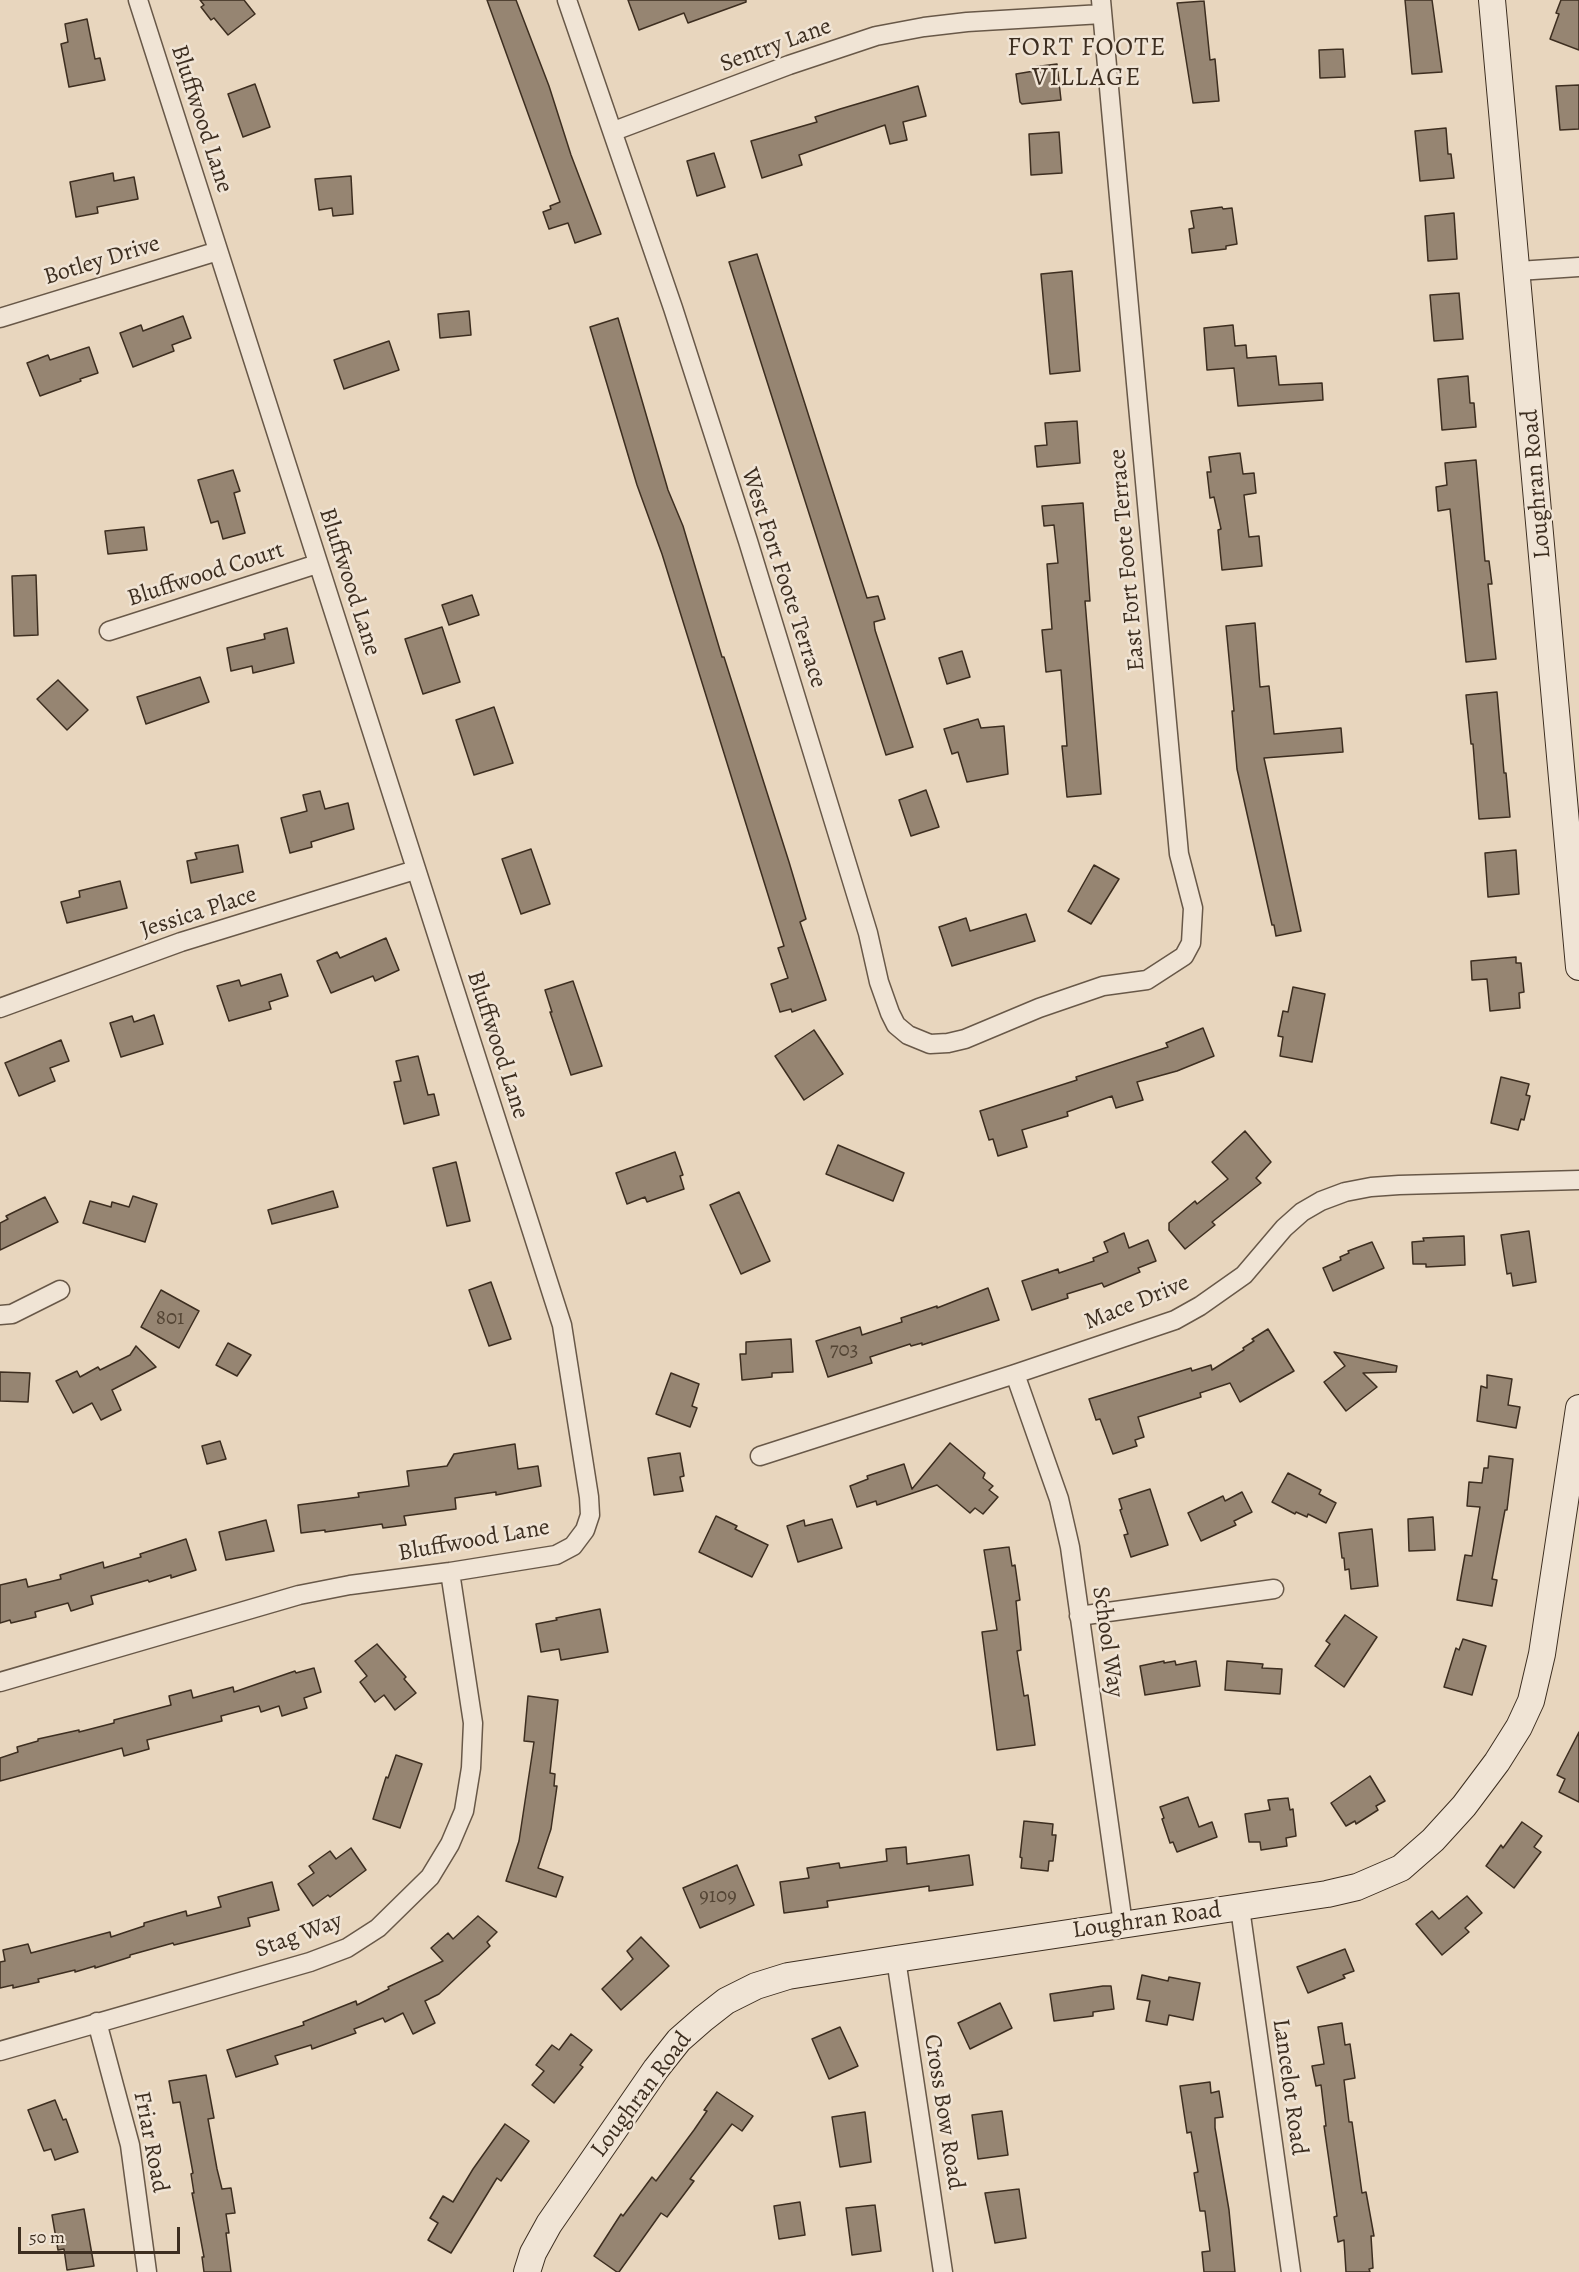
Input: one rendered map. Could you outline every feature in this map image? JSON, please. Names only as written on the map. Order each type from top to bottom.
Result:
[{"type":"street","name":"Bluffwood Lane","points":[[0,1682],[299,1595],[350,1585],[556,1555],[573,1546],[585,1530],[590,1515],[562,1325],[138,0]]},
{"type":"street","name":"West Fort Foote Terrace","points":[[567,0],[614,132],[748,540],[868,933],[879,982],[890,1013],[896,1025],[908,1035],[930,1044],[939,1044],[965,1039],[1039,1008]]},
{"type":"street","name":"Loughran Road","points":[[1492,0],[1575,875],[1579,967]]},
{"type":"street","name":"Sentry Lane","points":[[614,132],[789,65],[876,36],[924,27],[1101,7]]},
{"type":"street","name":"East Fort Foote Terrace","points":[[1039,1008],[1103,986],[1147,980],[1184,956],[1191,943],[1192,931],[1193,908],[1179,854],[1101,7]]},
{"type":"street","name":"Botley Drive","points":[[0,318],[218,250]]},
{"type":"street","points":[[1518,271],[1579,267]]},
{"type":"street","name":"Bluffwood Court","points":[[109,631],[317,564]]},
{"type":"street","name":"Jessica Place","points":[[0,1008],[181,942],[415,870]]},
{"type":"street","name":"Mace Drive","points":[[760,1456],[1175,1320],[1200,1306],[1244,1275],[1284,1228],[1302,1212],[1321,1201],[1345,1192],[1399,1185],[1579,1180]]},
{"type":"street","points":[[0,1315],[12,1314],[60,1290]]},
{"type":"street","name":"School Way","points":[[1015,1374],[1059,1499],[1070,1547],[1123,1924]]},
{"type":"street","name":"Loughran Road","points":[[527,2272],[533,2253],[549,2224],[649,2078],[679,2040],[726,2001],[756,1986],[788,1976],[1240,1908],[1357,1887],[1401,1868],[1433,1840],[1464,1806],[1497,1762],[1519,1727],[1531,1701],[1540,1663],[1579,1408]]},
{"type":"street","name":"Stag Way","points":[[0,2051],[310,1962],[347,1948],[378,1928],[430,1878],[450,1844],[464,1811],[471,1768],[473,1723],[450,1572]]},
{"type":"street","points":[[1079,1616],[1274,1589]]},
{"type":"street","name":"Lancelot Road","points":[[1240,1908],[1291,2272]]},
{"type":"street","name":"Cross Bow Road","points":[[896,1959],[943,2272]]},
{"type":"street","name":"Friar Road","points":[[97,2022],[130,2145],[147,2272]]},
{"type":"building","points":[[200,0],[244,0],[255,14],[228,35],[214,18],[211,20],[201,7],[204,5]]},
{"type":"building","points":[[487,0],[516,0],[601,234],[575,243],[568,223],[549,229],[543,212],[560,202]]},
{"type":"building","points":[[628,0],[746,0],[746,2],[688,23],[684,13],[639,30]]},
{"type":"building","points":[[1405,0],[1432,0],[1442,72],[1412,74]]},
{"type":"building","points":[[1561,0],[1579,0],[1579,50],[1550,39],[1559,14],[1556,13]]},
{"type":"building","points":[[1204,1],[1210,60],[1215,59],[1219,101],[1193,103],[1177,3]]},
{"type":"building","points":[[87,19],[95,59],[100,58],[105,80],[69,87],[61,44],[68,42],[65,24]]},
{"type":"building","points":[[1343,49],[1345,77],[1320,78],[1319,50]]},
{"type":"building","points":[[1057,64],[1061,100],[1022,104],[1016,74],[1034,71],[1033,67]]},
{"type":"building","points":[[255,84],[270,127],[243,137],[228,94]]},
{"type":"building","points":[[1579,85],[1579,129],[1560,130],[1556,86]]},
{"type":"building","points":[[918,86],[926,116],[903,122],[907,140],[890,144],[885,125],[799,155],[802,165],[762,178],[751,141],[817,122],[815,117]]},
{"type":"building","points":[[1446,128],[1448,154],[1451,154],[1454,178],[1420,181],[1415,131]]},
{"type":"building","points":[[1059,132],[1062,173],[1031,175],[1029,134]]},
{"type":"building","points":[[714,153],[725,187],[697,196],[687,161]]},
{"type":"building","points":[[113,173],[114,181],[134,177],[138,199],[97,207],[98,213],[76,217],[70,182]]},
{"type":"building","points":[[351,176],[353,214],[333,216],[332,208],[319,210],[315,179]]},
{"type":"building","points":[[1222,207],[1223,209],[1232,208],[1237,244],[1226,246],[1226,249],[1192,253],[1189,229],[1194,228],[1191,211]]},
{"type":"building","points":[[1454,213],[1457,259],[1428,261],[1425,216]]},
{"type":"building","points":[[757,254],[867,598],[878,596],[885,619],[874,622],[875,630],[913,747],[886,755],[729,262]]},
{"type":"building","points":[[1072,271],[1080,371],[1050,374],[1041,274]]},
{"type":"building","points":[[1459,293],[1463,339],[1434,341],[1430,295]]},
{"type":"building","points":[[469,311],[471,335],[440,338],[438,314]]},
{"type":"building","points":[[183,316],[191,338],[172,345],[174,351],[133,367],[120,333],[141,325],[143,331]]},
{"type":"building","points":[[618,318],[668,490],[683,526],[722,657],[724,657],[806,919],[800,922],[826,1000],[792,1012],[791,1009],[780,1012],[771,984],[788,978],[778,948],[784,946],[662,554],[637,485],[590,327]]},
{"type":"building","points":[[1233,325],[1235,346],[1246,345],[1247,358],[1276,356],[1279,385],[1322,383],[1323,400],[1238,406],[1234,368],[1207,370],[1204,328]]},
{"type":"building","points":[[389,341],[399,370],[344,389],[334,360]]},
{"type":"building","points":[[89,347],[98,373],[40,396],[27,363],[48,355],[50,360]]},
{"type":"building","points":[[1468,376],[1470,403],[1474,403],[1476,427],[1442,430],[1438,379]]},
{"type":"building","points":[[1077,421],[1080,463],[1037,467],[1035,446],[1047,445],[1045,423]]},
{"type":"building","points":[[1240,453],[1243,474],[1254,473],[1256,493],[1244,495],[1249,537],[1259,536],[1262,566],[1222,570],[1218,530],[1221,529],[1214,497],[1210,498],[1207,472],[1211,472],[1209,457]]},
{"type":"building","points":[[1476,460],[1485,561],[1489,561],[1492,584],[1488,584],[1496,659],[1466,662],[1450,509],[1438,511],[1436,487],[1447,485],[1445,463]]},
{"type":"building","points":[[233,470],[240,491],[234,493],[245,533],[223,539],[218,521],[211,523],[198,480]]},
{"type":"building","points":[[1083,503],[1090,601],[1085,601],[1101,794],[1067,797],[1062,746],[1067,746],[1061,670],[1046,672],[1042,630],[1052,629],[1047,564],[1058,563],[1054,525],[1044,526],[1042,506]]},
{"type":"building","points":[[144,527],[147,550],[108,554],[105,531]]},
{"type":"building","points":[[36,575],[38,635],[14,636],[12,576]]},
{"type":"building","points":[[472,595],[479,615],[449,625],[442,605]]},
{"type":"building","points":[[1255,623],[1260,687],[1269,686],[1274,734],[1341,728],[1343,752],[1264,758],[1301,931],[1276,936],[1237,769],[1226,626]]},
{"type":"building","points":[[442,627],[460,682],[423,694],[405,639]]},
{"type":"building","points":[[287,628],[294,663],[253,673],[252,666],[231,671],[227,648],[265,639],[264,634]]},
{"type":"building","points":[[962,651],[970,677],[947,684],[939,658]]},
{"type":"building","points":[[200,677],[209,702],[146,724],[137,697]]},
{"type":"building","points":[[58,680],[88,710],[67,730],[37,699]]},
{"type":"building","points":[[1497,692],[1510,817],[1479,819],[1473,744],[1471,744],[1466,695]]},
{"type":"building","points":[[494,707],[513,763],[474,775],[456,720]]},
{"type":"building","points":[[978,719],[981,728],[1004,726],[1008,774],[967,782],[958,752],[952,754],[944,729]]},
{"type":"building","points":[[926,790],[939,827],[911,836],[899,800]]},
{"type":"building","points":[[320,791],[325,809],[348,803],[354,829],[311,842],[312,847],[290,853],[281,818],[307,811],[303,795]]},
{"type":"building","points":[[238,845],[243,872],[191,883],[187,861],[197,859],[195,853]]},
{"type":"building","points":[[531,849],[550,904],[521,914],[502,859]]},
{"type":"building","points":[[1516,850],[1519,894],[1488,897],[1485,853]]},
{"type":"building","points":[[1094,865],[1119,879],[1091,924],[1068,911]]},
{"type":"building","points":[[120,881],[127,908],[67,923],[61,902],[80,897],[79,891]]},
{"type":"building","points":[[1026,914],[1035,941],[952,966],[939,927],[966,918],[970,931]]},
{"type":"building","points":[[386,938],[399,970],[375,981],[373,976],[331,993],[317,961],[337,952],[340,958]]},
{"type":"building","points":[[1516,957],[1516,963],[1521,963],[1524,992],[1519,993],[1520,1008],[1490,1011],[1487,979],[1472,980],[1471,961]]},
{"type":"building","points":[[281,974],[288,996],[269,1002],[271,1009],[229,1021],[217,986],[239,980],[241,986]]},
{"type":"building","points":[[573,981],[602,1066],[571,1075],[545,990]]},
{"type":"building","points":[[1293,987],[1325,994],[1312,1062],[1280,1056],[1283,1037],[1278,1036],[1283,1011],[1288,1012]]},
{"type":"building","points":[[154,1015],[163,1044],[121,1057],[110,1023],[132,1016],[134,1022]]},
{"type":"building","points":[[1203,1028],[1214,1056],[1177,1071],[1137,1082],[1143,1100],[1116,1108],[1112,1096],[1067,1112],[1068,1116],[1022,1130],[1027,1147],[998,1156],[993,1139],[989,1140],[980,1111],[1077,1080],[1076,1077],[1168,1047],[1166,1043]]},
{"type":"building","points":[[814,1030],[843,1074],[804,1100],[775,1056]]},
{"type":"building","points":[[61,1040],[69,1061],[50,1068],[55,1081],[19,1096],[5,1063]]},
{"type":"building","points":[[418,1056],[428,1095],[434,1094],[439,1115],[404,1124],[394,1082],[401,1081],[396,1061]]},
{"type":"building","points":[[1501,1077],[1529,1084],[1526,1095],[1530,1096],[1524,1120],[1521,1119],[1518,1130],[1491,1123]]},
{"type":"building","points":[[1245,1131],[1271,1162],[1256,1178],[1261,1183],[1212,1222],[1215,1225],[1185,1249],[1169,1230],[1169,1223],[1195,1201],[1197,1204],[1228,1179],[1212,1162]]},
{"type":"building","points":[[838,1145],[904,1173],[893,1201],[826,1174]]},
{"type":"building","points":[[675,1152],[683,1175],[680,1176],[684,1189],[647,1202],[645,1197],[627,1204],[616,1173]]},
{"type":"building","points":[[456,1162],[470,1221],[447,1226],[433,1168]]},
{"type":"building","points":[[333,1191],[338,1207],[272,1224],[268,1210]]},
{"type":"building","points":[[739,1192],[770,1261],[741,1274],[710,1205]]},
{"type":"building","points":[[133,1196],[157,1204],[145,1242],[83,1223],[90,1201],[111,1207],[112,1202],[129,1207]]},
{"type":"building","points":[[45,1197],[58,1222],[0,1250],[0,1223],[8,1219],[6,1216]]},
{"type":"building","points":[[1529,1231],[1536,1282],[1513,1286],[1511,1273],[1507,1274],[1501,1235]]},
{"type":"building","points":[[1124,1233],[1129,1248],[1148,1240],[1156,1261],[1138,1268],[1140,1272],[1104,1287],[1102,1283],[1067,1294],[1068,1298],[1032,1310],[1022,1281],[1058,1269],[1059,1273],[1094,1261],[1093,1258],[1108,1252],[1104,1242]]},
{"type":"building","points":[[1464,1236],[1465,1265],[1426,1267],[1426,1264],[1413,1264],[1412,1242],[1424,1241],[1423,1238]]},
{"type":"building","points":[[1372,1242],[1384,1268],[1333,1291],[1323,1268],[1341,1260],[1340,1257],[1349,1253],[1348,1251]]},
{"type":"building","points":[[491,1282],[511,1339],[489,1346],[469,1290]]},
{"type":"building","points":[[988,1288],[999,1320],[922,1345],[922,1343],[911,1346],[910,1344],[870,1357],[872,1363],[828,1377],[816,1341],[860,1327],[862,1335],[902,1322],[901,1318],[937,1306],[937,1308]]},
{"type":"building","points":[[161,1290],[199,1311],[179,1348],[141,1327]]},
{"type":"building","points":[[1268,1329],[1294,1371],[1240,1402],[1230,1383],[1200,1393],[1201,1397],[1138,1417],[1144,1437],[1135,1440],[1137,1446],[1113,1454],[1100,1419],[1096,1420],[1089,1399],[1191,1368],[1192,1371],[1211,1365],[1212,1370],[1244,1350],[1243,1348],[1254,1341],[1252,1339]]},
{"type":"building","points":[[791,1339],[793,1372],[772,1373],[772,1377],[742,1380],[740,1354],[746,1354],[746,1342]]},
{"type":"building","points":[[228,1343],[251,1355],[237,1376],[216,1365]]},
{"type":"building","points":[[136,1346],[156,1367],[112,1390],[121,1410],[101,1420],[92,1403],[73,1413],[56,1381],[77,1371],[80,1377],[98,1367],[100,1370],[130,1355]]},
{"type":"building","points":[[1334,1352],[1397,1366],[1396,1372],[1363,1373],[1377,1387],[1346,1411],[1324,1382],[1345,1366]]},
{"type":"building","points":[[0,1372],[30,1373],[28,1402],[0,1401]]},
{"type":"building","points":[[671,1373],[699,1384],[692,1406],[697,1408],[690,1427],[656,1414]]},
{"type":"building","points":[[1487,1375],[1512,1379],[1508,1405],[1520,1407],[1516,1428],[1477,1421],[1481,1386],[1487,1388]]},
{"type":"building","points":[[220,1441],[226,1459],[207,1464],[202,1446]]},
{"type":"building","points":[[950,1443],[985,1473],[983,1478],[993,1486],[989,1490],[998,1497],[983,1514],[975,1508],[970,1513],[937,1485],[877,1505],[876,1501],[857,1507],[850,1486],[868,1479],[867,1476],[904,1464],[912,1489]]},
{"type":"building","points":[[515,1444],[518,1469],[538,1466],[541,1486],[496,1495],[496,1492],[455,1498],[456,1509],[404,1516],[406,1525],[383,1528],[382,1524],[301,1533],[298,1505],[359,1497],[358,1493],[409,1486],[407,1471],[447,1466],[454,1454]]},
{"type":"building","points":[[680,1453],[684,1476],[680,1477],[683,1491],[654,1495],[648,1458]]},
{"type":"building","points":[[1489,1456],[1513,1459],[1507,1510],[1505,1510],[1492,1579],[1497,1580],[1492,1606],[1457,1600],[1465,1555],[1472,1556],[1480,1507],[1467,1506],[1469,1482],[1482,1483],[1484,1468],[1488,1468]]},
{"type":"building","points":[[1288,1473],[1321,1490],[1319,1494],[1336,1503],[1326,1523],[1308,1514],[1307,1517],[1296,1512],[1295,1514],[1272,1502]]},
{"type":"building","points":[[1150,1489],[1168,1545],[1131,1557],[1124,1535],[1128,1534],[1119,1499]]},
{"type":"building","points":[[1242,1492],[1252,1512],[1234,1521],[1236,1525],[1201,1541],[1188,1513],[1223,1496],[1225,1501]]},
{"type":"building","points":[[716,1516],[737,1526],[735,1529],[768,1545],[752,1577],[699,1552]]},
{"type":"building","points":[[1433,1517],[1435,1550],[1409,1551],[1408,1519]]},
{"type":"building","points":[[832,1519],[842,1548],[798,1562],[787,1526],[804,1520],[805,1526]]},
{"type":"building","points":[[266,1520],[274,1551],[226,1560],[219,1532]]},
{"type":"building","points":[[1372,1529],[1378,1586],[1351,1589],[1349,1569],[1345,1570],[1344,1558],[1342,1558],[1339,1533]]},
{"type":"building","points":[[186,1539],[196,1570],[171,1578],[171,1575],[149,1582],[148,1580],[91,1596],[93,1604],[71,1611],[68,1603],[35,1612],[36,1617],[11,1623],[10,1620],[0,1623],[0,1585],[26,1579],[28,1587],[61,1579],[60,1575],[103,1562],[104,1568],[141,1557],[140,1554]]},
{"type":"building","points":[[1009,1547],[1012,1566],[1015,1565],[1020,1600],[1016,1601],[1021,1650],[1017,1651],[1024,1696],[1028,1695],[1035,1745],[997,1750],[982,1632],[997,1630],[984,1550]]},
{"type":"building","points":[[600,1609],[608,1652],[561,1660],[559,1649],[541,1652],[536,1624]]},
{"type":"building","points":[[1345,1615],[1377,1637],[1344,1687],[1315,1666],[1330,1644],[1326,1641]]},
{"type":"building","points":[[1463,1639],[1486,1646],[1472,1695],[1444,1687],[1456,1648],[1459,1650]]},
{"type":"building","points":[[377,1644],[406,1677],[404,1679],[416,1693],[395,1710],[384,1695],[375,1702],[360,1682],[367,1676],[355,1661]]},
{"type":"building","points":[[1164,1661],[1164,1663],[1175,1661],[1176,1665],[1196,1661],[1200,1686],[1145,1695],[1140,1666]]},
{"type":"building","points":[[1227,1661],[1263,1664],[1262,1668],[1282,1669],[1280,1694],[1225,1690]]},
{"type":"building","points":[[314,1668],[321,1692],[304,1698],[307,1708],[282,1716],[279,1706],[261,1712],[259,1706],[221,1716],[222,1721],[147,1740],[149,1749],[124,1756],[122,1748],[0,1781],[0,1758],[18,1752],[17,1747],[38,1741],[38,1739],[79,1730],[79,1732],[171,1705],[169,1696],[191,1690],[193,1698],[233,1687],[234,1692],[295,1671],[296,1673]]},
{"type":"building","points":[[528,1696],[558,1700],[550,1773],[555,1774],[554,1786],[557,1786],[551,1829],[538,1868],[563,1877],[556,1897],[506,1881],[519,1841],[534,1742],[524,1741]]},
{"type":"building","points":[[1579,1732],[1579,1802],[1559,1792],[1565,1779],[1557,1775]]},
{"type":"building","points":[[396,1755],[422,1764],[400,1828],[373,1819],[386,1777],[388,1778]]},
{"type":"building","points":[[1370,1776],[1385,1801],[1376,1806],[1378,1810],[1356,1824],[1355,1821],[1346,1826],[1331,1803]]},
{"type":"building","points":[[1188,1797],[1199,1827],[1212,1822],[1217,1837],[1177,1852],[1173,1842],[1170,1843],[1160,1807]]},
{"type":"building","points":[[1288,1798],[1290,1810],[1293,1809],[1296,1836],[1286,1838],[1287,1846],[1261,1850],[1260,1842],[1249,1842],[1245,1814],[1270,1810],[1268,1800]]},
{"type":"building","points":[[1024,1821],[1053,1824],[1052,1835],[1056,1835],[1053,1861],[1049,1861],[1048,1871],[1021,1868]]},
{"type":"building","points":[[1522,1822],[1542,1836],[1534,1847],[1541,1852],[1514,1888],[1486,1866]]},
{"type":"building","points":[[906,1847],[907,1864],[969,1855],[973,1885],[929,1891],[929,1886],[827,1901],[828,1907],[784,1913],[780,1882],[809,1878],[807,1868],[839,1863],[840,1868],[887,1861],[886,1849]]},
{"type":"building","points":[[351,1848],[366,1870],[330,1897],[328,1895],[313,1906],[298,1884],[314,1873],[309,1866],[330,1851],[336,1859]]},
{"type":"building","points":[[737,1865],[754,1905],[700,1928],[683,1888]]},
{"type":"building","points":[[272,1882],[279,1910],[248,1918],[250,1926],[174,1945],[173,1943],[95,1968],[95,1966],[38,1979],[39,1982],[13,1988],[13,1985],[0,1988],[0,1962],[5,1961],[3,1950],[28,1944],[31,1953],[110,1932],[111,1937],[144,1926],[144,1923],[186,1911],[187,1916],[221,1907],[218,1897]]},
{"type":"building","points":[[1467,1896],[1482,1913],[1465,1928],[1469,1932],[1442,1955],[1416,1924],[1432,1911],[1439,1919]]},
{"type":"building","points":[[478,1916],[497,1932],[487,1942],[490,1946],[439,1994],[425,2001],[435,2023],[413,2034],[403,2013],[385,2022],[383,2018],[354,2029],[356,2033],[312,2049],[311,2045],[275,2056],[278,2064],[236,2077],[227,2050],[304,2025],[303,2022],[356,2001],[357,2005],[389,1989],[388,1987],[443,1961],[431,1948],[448,1933],[453,1939]]},
{"type":"building","points":[[641,1937],[669,1966],[621,2010],[602,1989],[633,1959],[627,1951]]},
{"type":"building","points":[[1345,1949],[1354,1971],[1343,1975],[1345,1978],[1308,1993],[1297,1967]]},
{"type":"building","points":[[1142,1975],[1168,1981],[1169,1977],[1200,1983],[1193,2020],[1169,2015],[1167,2025],[1146,2021],[1150,2001],[1137,1999]]},
{"type":"building","points":[[1111,1986],[1114,2009],[1093,2012],[1093,2016],[1054,2021],[1050,1994]]},
{"type":"building","points":[[1000,2003],[1012,2028],[970,2049],[958,2023]]},
{"type":"building","points":[[1342,2023],[1345,2045],[1350,2044],[1355,2078],[1344,2080],[1349,2122],[1352,2122],[1362,2193],[1366,2192],[1374,2236],[1371,2236],[1373,2268],[1369,2269],[1370,2272],[1346,2272],[1344,2240],[1338,2242],[1334,2217],[1337,2216],[1324,2126],[1326,2126],[1321,2085],[1316,2086],[1312,2066],[1324,2064],[1318,2027]]},
{"type":"building","points":[[840,2027],[858,2066],[829,2079],[812,2039]]},
{"type":"building","points":[[571,2034],[592,2050],[580,2065],[583,2067],[554,2103],[532,2085],[544,2071],[536,2065],[552,2045],[559,2050]]},
{"type":"building","points":[[206,2075],[214,2118],[208,2119],[217,2169],[222,2189],[231,2188],[235,2213],[226,2214],[231,2272],[204,2272],[202,2257],[204,2257],[192,2193],[194,2193],[191,2174],[193,2173],[180,2102],[173,2103],[169,2081]]},
{"type":"building","points":[[1210,2082],[1211,2093],[1219,2091],[1223,2117],[1215,2118],[1215,2128],[1229,2210],[1235,2272],[1204,2272],[1202,2252],[1210,2251],[1205,2211],[1200,2211],[1194,2173],[1198,2172],[1191,2132],[1187,2133],[1180,2086]]},
{"type":"building","points":[[717,2092],[753,2116],[742,2131],[732,2124],[690,2179],[694,2181],[667,2217],[661,2213],[617,2272],[594,2256],[621,2214],[623,2216],[652,2177],[656,2181],[694,2130],[707,2111],[704,2110]]},
{"type":"building","points":[[55,2100],[63,2120],[66,2119],[78,2152],[55,2160],[51,2149],[44,2151],[28,2110]]},
{"type":"building","points":[[1002,2111],[1008,2155],[978,2159],[972,2115]]},
{"type":"building","points":[[865,2112],[871,2162],[840,2167],[832,2117]]},
{"type":"building","points":[[505,2124],[529,2141],[501,2181],[497,2178],[451,2253],[428,2240],[438,2223],[430,2218],[443,2196],[453,2202]]},
{"type":"building","points":[[1019,2189],[1026,2238],[995,2243],[985,2193]]},
{"type":"building","points":[[800,2202],[805,2235],[779,2239],[774,2206]]},
{"type":"building","points":[[875,2205],[881,2251],[852,2255],[846,2208]]},
{"type":"building","points":[[84,2209],[94,2266],[67,2270],[64,2249],[58,2250],[52,2215]]},
{"type":"district","name":"FORT FOOTE VILLAGE","points":[[1087,64]]}]
